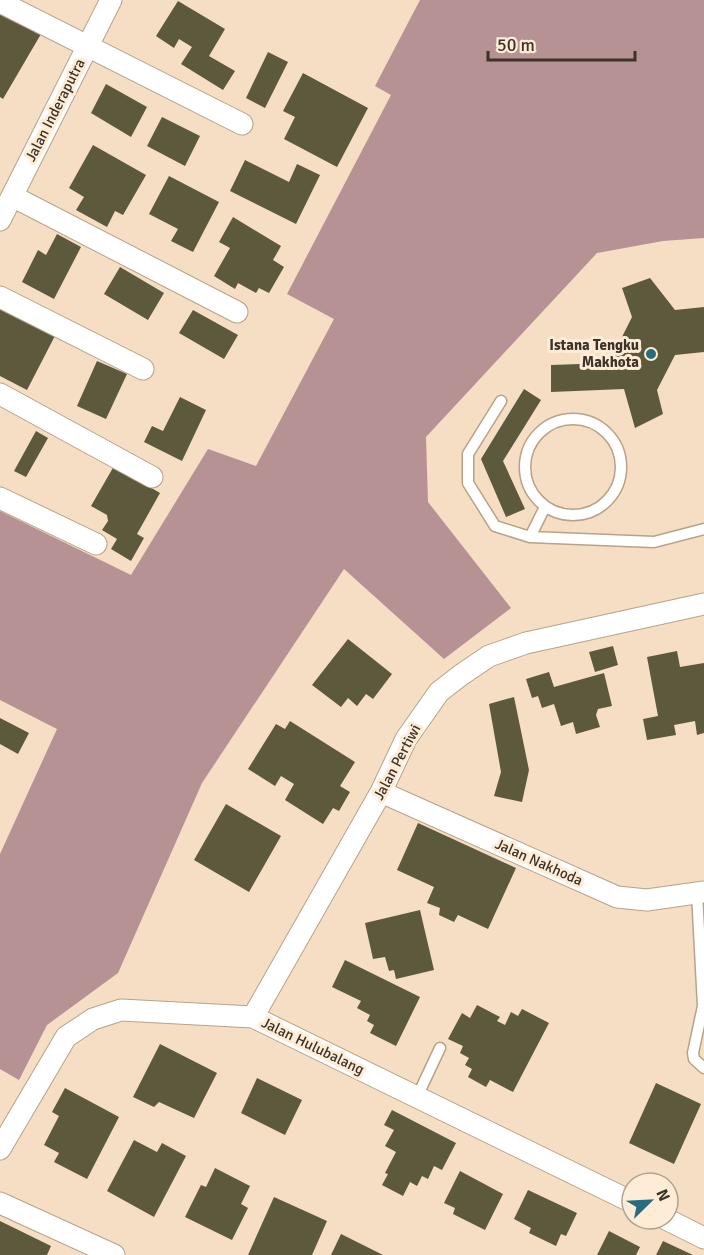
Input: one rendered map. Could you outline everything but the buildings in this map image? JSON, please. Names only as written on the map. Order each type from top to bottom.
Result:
[{"type":"street","name":"Jalan Inderaputra","points":[[0,220],[111,0]]},
{"type":"street","points":[[0,2],[242,124]]},
{"type":"street","points":[[12,196],[237,312]]},
{"type":"street","points":[[0,297],[143,369]]},
{"type":"street","points":[[0,394],[152,477]]},
{"type":"street","points":[[0,498],[96,544]]},
{"type":"street","name":"Jalan Pertiwi","points":[[253,1017],[381,792],[406,739],[439,692],[489,656],[526,644],[704,604]]},
{"type":"street","name":"Jalan Nakhoda","points":[[381,792],[617,897],[647,900],[700,892]]},
{"type":"street","name":"Jalan Hulubalang","points":[[0,1149],[66,1037],[93,1019],[121,1010],[253,1017],[620,1196]]},
{"type":"street","points":[[0,1203],[114,1255]]},
{"type":"street","points":[[680,1226],[704,1238]]},
{"type":"lane","points":[[501,401],[468,454],[468,483],[495,526],[530,537],[654,542],[704,529]]},
{"type":"lane","points":[[568,419],[584,420],[600,427],[611,437],[618,451],[621,466],[619,481],[612,494],[602,505],[589,512],[574,515],[559,513],[545,507],[534,495],[526,480],[524,463],[528,447],[538,433],[552,423],[568,419]]},
{"type":"lane","points":[[530,537],[545,507]]},
{"type":"lane","points":[[700,892],[703,1006],[693,1053],[694,1059],[704,1068]]},
{"type":"lane","points":[[417,1097],[440,1048]]},
{"type":"shaded area","points":[[420,0],[704,0],[704,238],[663,241],[597,253],[426,437],[428,502],[511,608],[444,659],[344,569],[202,783],[118,973],[47,1025],[19,1080],[0,1069],[0,854],[57,729],[0,700],[0,511],[131,575],[208,449],[256,466],[334,319],[287,294],[391,95],[375,86]]},
{"type":"place","name":"Istana Tengku Makhota","points":[[651,354]]}]
